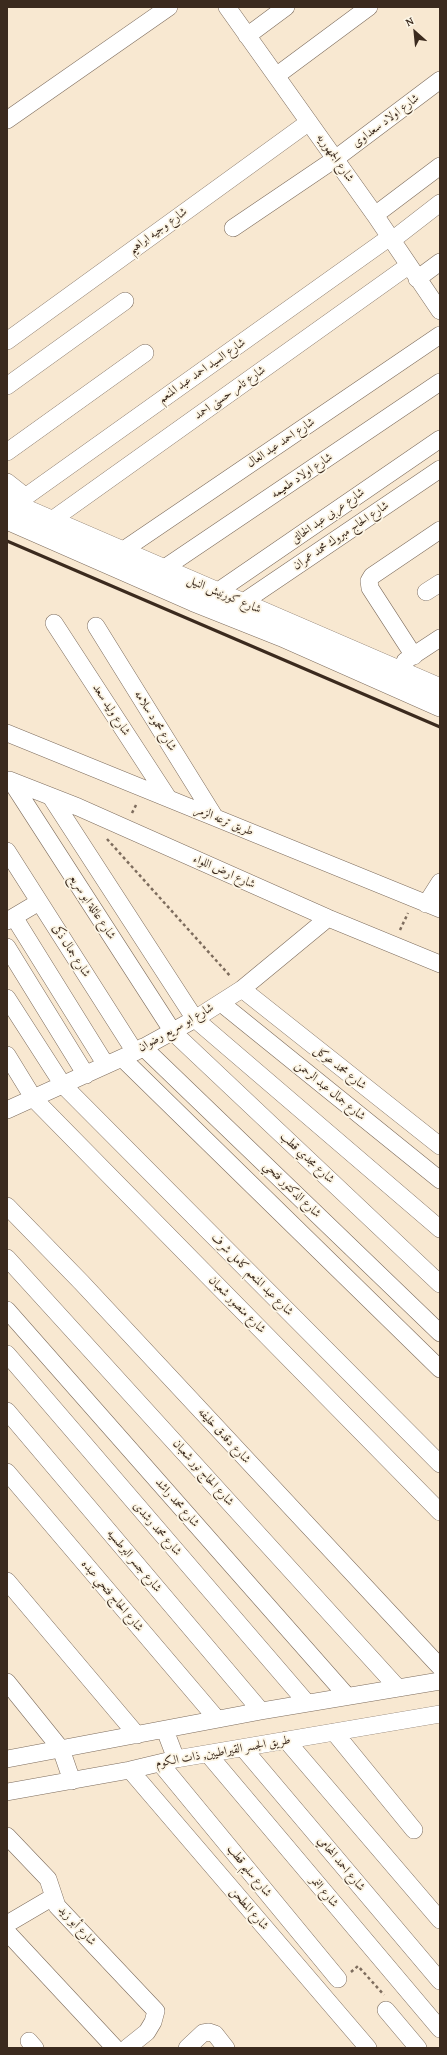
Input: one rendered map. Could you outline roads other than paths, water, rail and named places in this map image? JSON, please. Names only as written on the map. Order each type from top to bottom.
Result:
[{"type":"main road","name":"شارع كورنيش النيل","points":[[13,505],[52,520],[393,670],[440,689]]},
{"type":"main road","name":"شارع كورنيش النيل","points":[[13,505],[194,601],[282,636],[440,706]]},
{"type":"street","points":[[7,120],[169,7]]},
{"type":"street","points":[[247,36],[286,7]]},
{"type":"street","points":[[276,76],[369,7]]},
{"type":"street","name":"شارع الجمهوريه","points":[[230,8],[247,36],[375,215],[440,310]]},
{"type":"street","name":"شارع اولاد سعداوى","points":[[232,228],[335,159],[440,80]]},
{"type":"street","name":"شارع وجيه ابراهيم","points":[[7,341],[309,122]]},
{"type":"street","points":[[375,215],[440,166]]},
{"type":"street","name":"شارع السيد احمد عبد المنعم","points":[[13,505],[440,203]]},
{"type":"street","name":"شارع تامر حسنى احمد","points":[[52,520],[413,272],[440,262]]},
{"type":"street","points":[[7,386],[125,300]]},
{"type":"street","name":"شارع احمد عبد العال","points":[[122,551],[440,335]]},
{"type":"street","points":[[7,452],[145,353]]},
{"type":"street","name":"شارع اولاد طعيمه","points":[[163,569],[440,382]]},
{"type":"street","name":"شارع عربى عبد الخالق","points":[[217,592],[440,439]]},
{"type":"street","name":"شارع الحاج مبروك محمد عمران","points":[[242,603],[440,469]]},
{"type":"street","points":[[7,482],[13,505]]},
{"type":"street","points":[[414,656],[370,588],[370,581],[372,576],[440,530]]},
{"type":"street","points":[[426,592],[440,583]]},
{"type":"street","name":"شارع وليد سعد","points":[[54,623],[168,798]]},
{"type":"street","name":"شارع محمود سلامه","points":[[96,626],[214,816]]},
{"type":"street","points":[[393,670],[440,638]]},
{"type":"street","name":"طريق ترعه الزمر","points":[[7,733],[214,816],[426,904]]},
{"type":"street","name":"شارع ارض اللواء","points":[[9,781],[125,828],[328,918],[440,964]]},
{"type":"street","name":"شارع عائلة ابو سريع","points":[[9,781],[173,1032]]},
{"type":"street","points":[[51,797],[195,1019],[440,1229]]},
{"type":"street","name":"شارع جمال ذكى","points":[[7,851],[133,1052]]},
{"type":"street","points":[[426,904],[440,882]]},
{"type":"street","points":[[39,902],[10,919],[106,1065]]},
{"type":"street","name":"شارع ابو سريع رضوان","points":[[8,1109],[34,1099],[86,1075],[173,1032],[195,1019],[242,989],[328,918]]},
{"type":"street","points":[[7,947],[86,1075]]},
{"type":"street","name":"شارع محمد عوكل","points":[[242,989],[440,1146]]},
{"type":"street","name":"شارع عبد المنعم كامل شرف","points":[[7,998],[63,1085],[440,1464]]},
{"type":"street","name":"شارع جمال عبد الرحمن","points":[[221,1002],[440,1180]]},
{"type":"street","name":"شارع مجدي قطب","points":[[173,1032],[440,1284]]},
{"type":"street","points":[[133,1052],[440,1369]]},
{"type":"street","name":"شارع الدكتور فتحي","points":[[133,1052],[440,1333]]},
{"type":"street","name":"شارع منصور شعبان","points":[[7,1055],[34,1099],[440,1512]]},
{"type":"street","name":"شارع دقدق خليفه","points":[[7,1206],[82,1283],[440,1667]]},
{"type":"street","name":"شارع الحاج نور شعبان","points":[[7,1258],[398,1688]]},
{"type":"street","name":"شارع محمد راشد","points":[[7,1310],[347,1696]]},
{"type":"street","name":"شارع محمد رشدى","points":[[7,1354],[308,1703]]},
{"type":"street","name":"شارع جسر البرطسيه","points":[[7,1410],[261,1710]]},
{"type":"street","name":"شارع الحاج فتحي عبده","points":[[7,1472],[218,1719]]},
{"type":"street","points":[[7,1581],[137,1735]]},
{"type":"street","points":[[7,1759],[165,1730],[261,1710],[440,1681]]},
{"type":"street","points":[[7,1682],[61,1749],[72,1780]]},
{"type":"street","name":"طريق الجسر القيراطيين, ذات الكوم","points":[[7,1792],[130,1770],[168,1761],[440,1714]]},
{"type":"street","name":"شارع سليم قطب","points":[[165,1730],[168,1761],[338,1979]]},
{"type":"street","points":[[334,1732],[414,1830]]},
{"type":"street","points":[[286,1740],[440,1920]]},
{"type":"street","name":"شارع احمد المحامي","points":[[243,1748],[440,1981]]},
{"type":"street","name":"شارع النمر","points":[[208,1754],[440,2030]]},
{"type":"street","name":"شارع المطحن","points":[[130,1770],[368,2048]]},
{"type":"street","name":"شارع أبو زيد","points":[[7,1836],[48,1879],[53,1891],[53,1897],[58,1906],[156,2011],[154,2022],[147,2032],[127,2048]]},
{"type":"street","points":[[7,1924],[53,1897]]},
{"type":"street","points":[[7,1932],[115,2048]]},
{"type":"street","points":[[386,2010],[418,2048]]},
{"type":"street","points":[[187,2048],[203,2033],[209,2032],[215,2034],[226,2048]]},
{"type":"railway","points":[[7,541],[440,727]]}]
